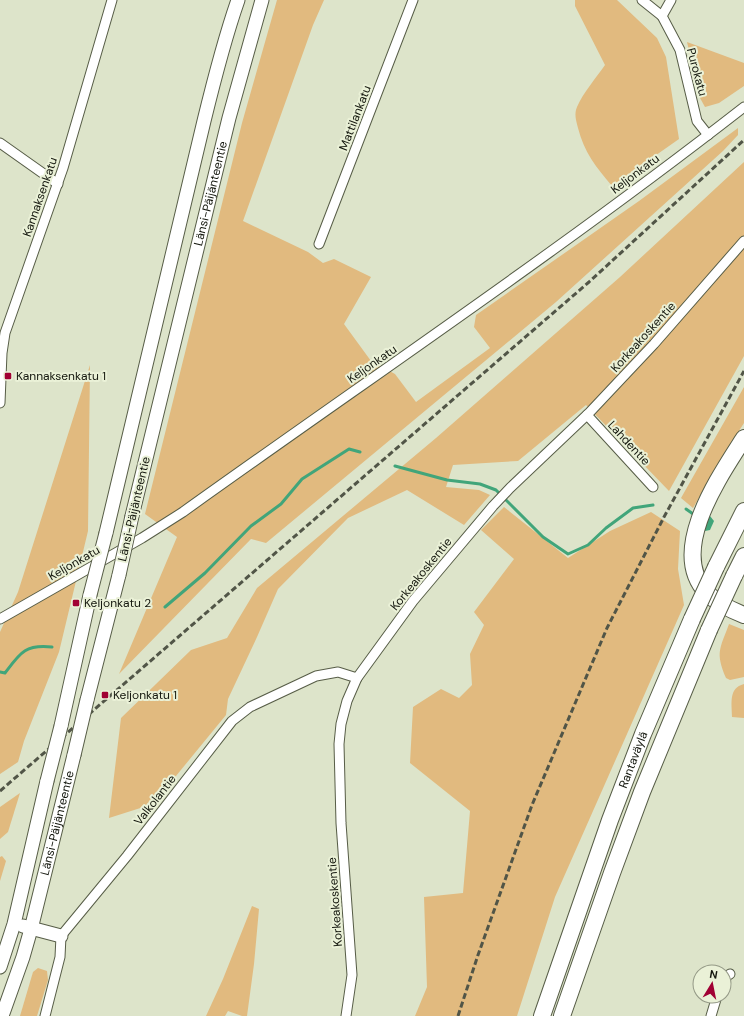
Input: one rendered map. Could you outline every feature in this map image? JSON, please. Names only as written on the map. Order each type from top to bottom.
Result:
[{"type":"highway","points":[[744,438],[716,485],[701,516],[693,544],[692,554],[693,564],[706,593],[726,607],[744,615]]},
{"type":"highway","name":"Rantaväylä","points":[[542,1016],[610,820],[643,734],[692,619],[744,511]]},
{"type":"highway","name":"Rantaväylä","points":[[562,1016],[642,792],[709,630],[744,556]]},
{"type":"main road","name":"Länsi-Päijänteentie","points":[[0,967],[14,924],[61,726],[90,595],[204,121],[221,52],[238,0]]},
{"type":"main road","name":"Länsi-Päijänteentie","points":[[2,1016],[23,957],[31,929],[119,575],[228,118],[262,0]]},
{"type":"main road","points":[[14,924],[61,936]]},
{"type":"street","name":"Kannaksenkatu","points":[[0,403],[2,353],[5,333],[74,136],[112,0]]},
{"type":"street","name":"Mattilankatu","points":[[319,244],[413,0]]},
{"type":"street","name":"Purokatu","points":[[642,0],[662,16],[680,50],[697,121],[708,135]]},
{"type":"street","points":[[662,16],[671,0]]},
{"type":"street","name":"Keljonkatu","points":[[0,619],[135,542],[183,512],[504,284],[744,107]]},
{"type":"street","points":[[0,143],[58,184]]},
{"type":"street","name":"Korkeakoskentie","points":[[346,1016],[352,975],[341,823],[339,744],[347,701],[357,678],[413,601],[493,506],[587,415],[654,344],[744,241]]},
{"type":"street","name":"Lahdentie","points":[[587,415],[653,486]]},
{"type":"street","name":"Valkolantie","points":[[61,936],[232,722],[250,707],[316,676],[338,672],[357,678]]},
{"type":"street","points":[[45,1016],[60,957],[61,936]]},
{"type":"street","points":[[711,1016],[715,1004]]},
{"type":"shaded area","points":[[277,0],[324,0],[313,25],[243,221],[308,252],[323,263],[334,259],[371,277],[344,324],[371,361],[395,374],[416,402],[490,348],[474,327],[476,315],[639,201],[738,128],[738,135],[723,151],[556,302],[266,543],[251,539],[119,674],[177,537],[145,514],[242,123]]},
{"type":"shaded area","points":[[575,0],[617,0],[657,38],[666,57],[679,139],[612,186],[587,152],[575,115],[586,91],[605,65],[575,6]]},
{"type":"shaded area","points":[[687,42],[744,63],[744,86],[719,103],[705,107],[700,98]]},
{"type":"shaded area","points":[[744,162],[744,356],[669,491],[586,405],[518,461],[453,465],[446,487],[479,490],[490,495],[464,525],[407,490],[348,518],[278,589],[228,699],[226,715],[153,804],[109,818],[121,718],[191,650],[227,638],[257,588],[436,438],[620,277]]},
{"type":"shaded area","points":[[90,365],[88,531],[59,652],[24,741],[18,762],[0,774],[0,632],[18,592]]},
{"type":"shaded area","points":[[744,387],[744,423],[721,459],[693,508],[681,498]]},
{"type":"shaded area","points":[[504,507],[568,558],[610,531],[651,512],[680,531],[678,569],[684,605],[555,897],[517,1016],[415,1016],[427,987],[424,897],[463,893],[470,811],[410,763],[413,707],[441,689],[459,698],[472,685],[470,654],[484,625],[474,612],[514,559],[481,530]]},
{"type":"shaded area","points":[[707,515],[714,521],[710,530],[705,531],[704,527]]},
{"type":"shaded area","points":[[729,624],[744,630],[744,677],[730,680],[726,678],[720,656],[721,645]]},
{"type":"shaded area","points":[[744,684],[744,718],[732,717],[733,693],[735,689]]},
{"type":"shaded area","points":[[20,793],[8,832],[0,839],[0,807]]},
{"type":"shaded area","points":[[2,856],[6,861],[0,881],[0,857]]},
{"type":"shaded area","points":[[252,906],[259,909],[247,1016],[242,1016],[228,1011],[225,1016],[206,1016],[223,979]]},
{"type":"shaded area","points":[[38,968],[47,971],[48,980],[37,1016],[20,1016],[33,972]]},
{"type":"waterway","points":[[165,607],[205,573],[251,526],[281,504],[302,479],[349,449],[360,452]]},
{"type":"waterway","points":[[395,466],[447,480],[480,484],[496,490],[543,537],[568,554],[588,545],[606,528],[633,508],[653,505]]},
{"type":"waterway","points":[[686,509],[696,516]]},
{"type":"waterway","points":[[0,672],[5,673],[24,651],[35,647],[52,647]]},
{"type":"railway","points":[[0,791],[589,282],[744,140]]},
{"type":"railway","points":[[458,1016],[478,955],[532,805],[607,628],[664,517],[744,371]]},
{"type":"place","name":"Kannaksenkatu 1","points":[[8,376]]},
{"type":"place","name":"Keljonkatu 2","points":[[76,603]]},
{"type":"place","name":"Keljonkatu 1","points":[[105,695]]}]
